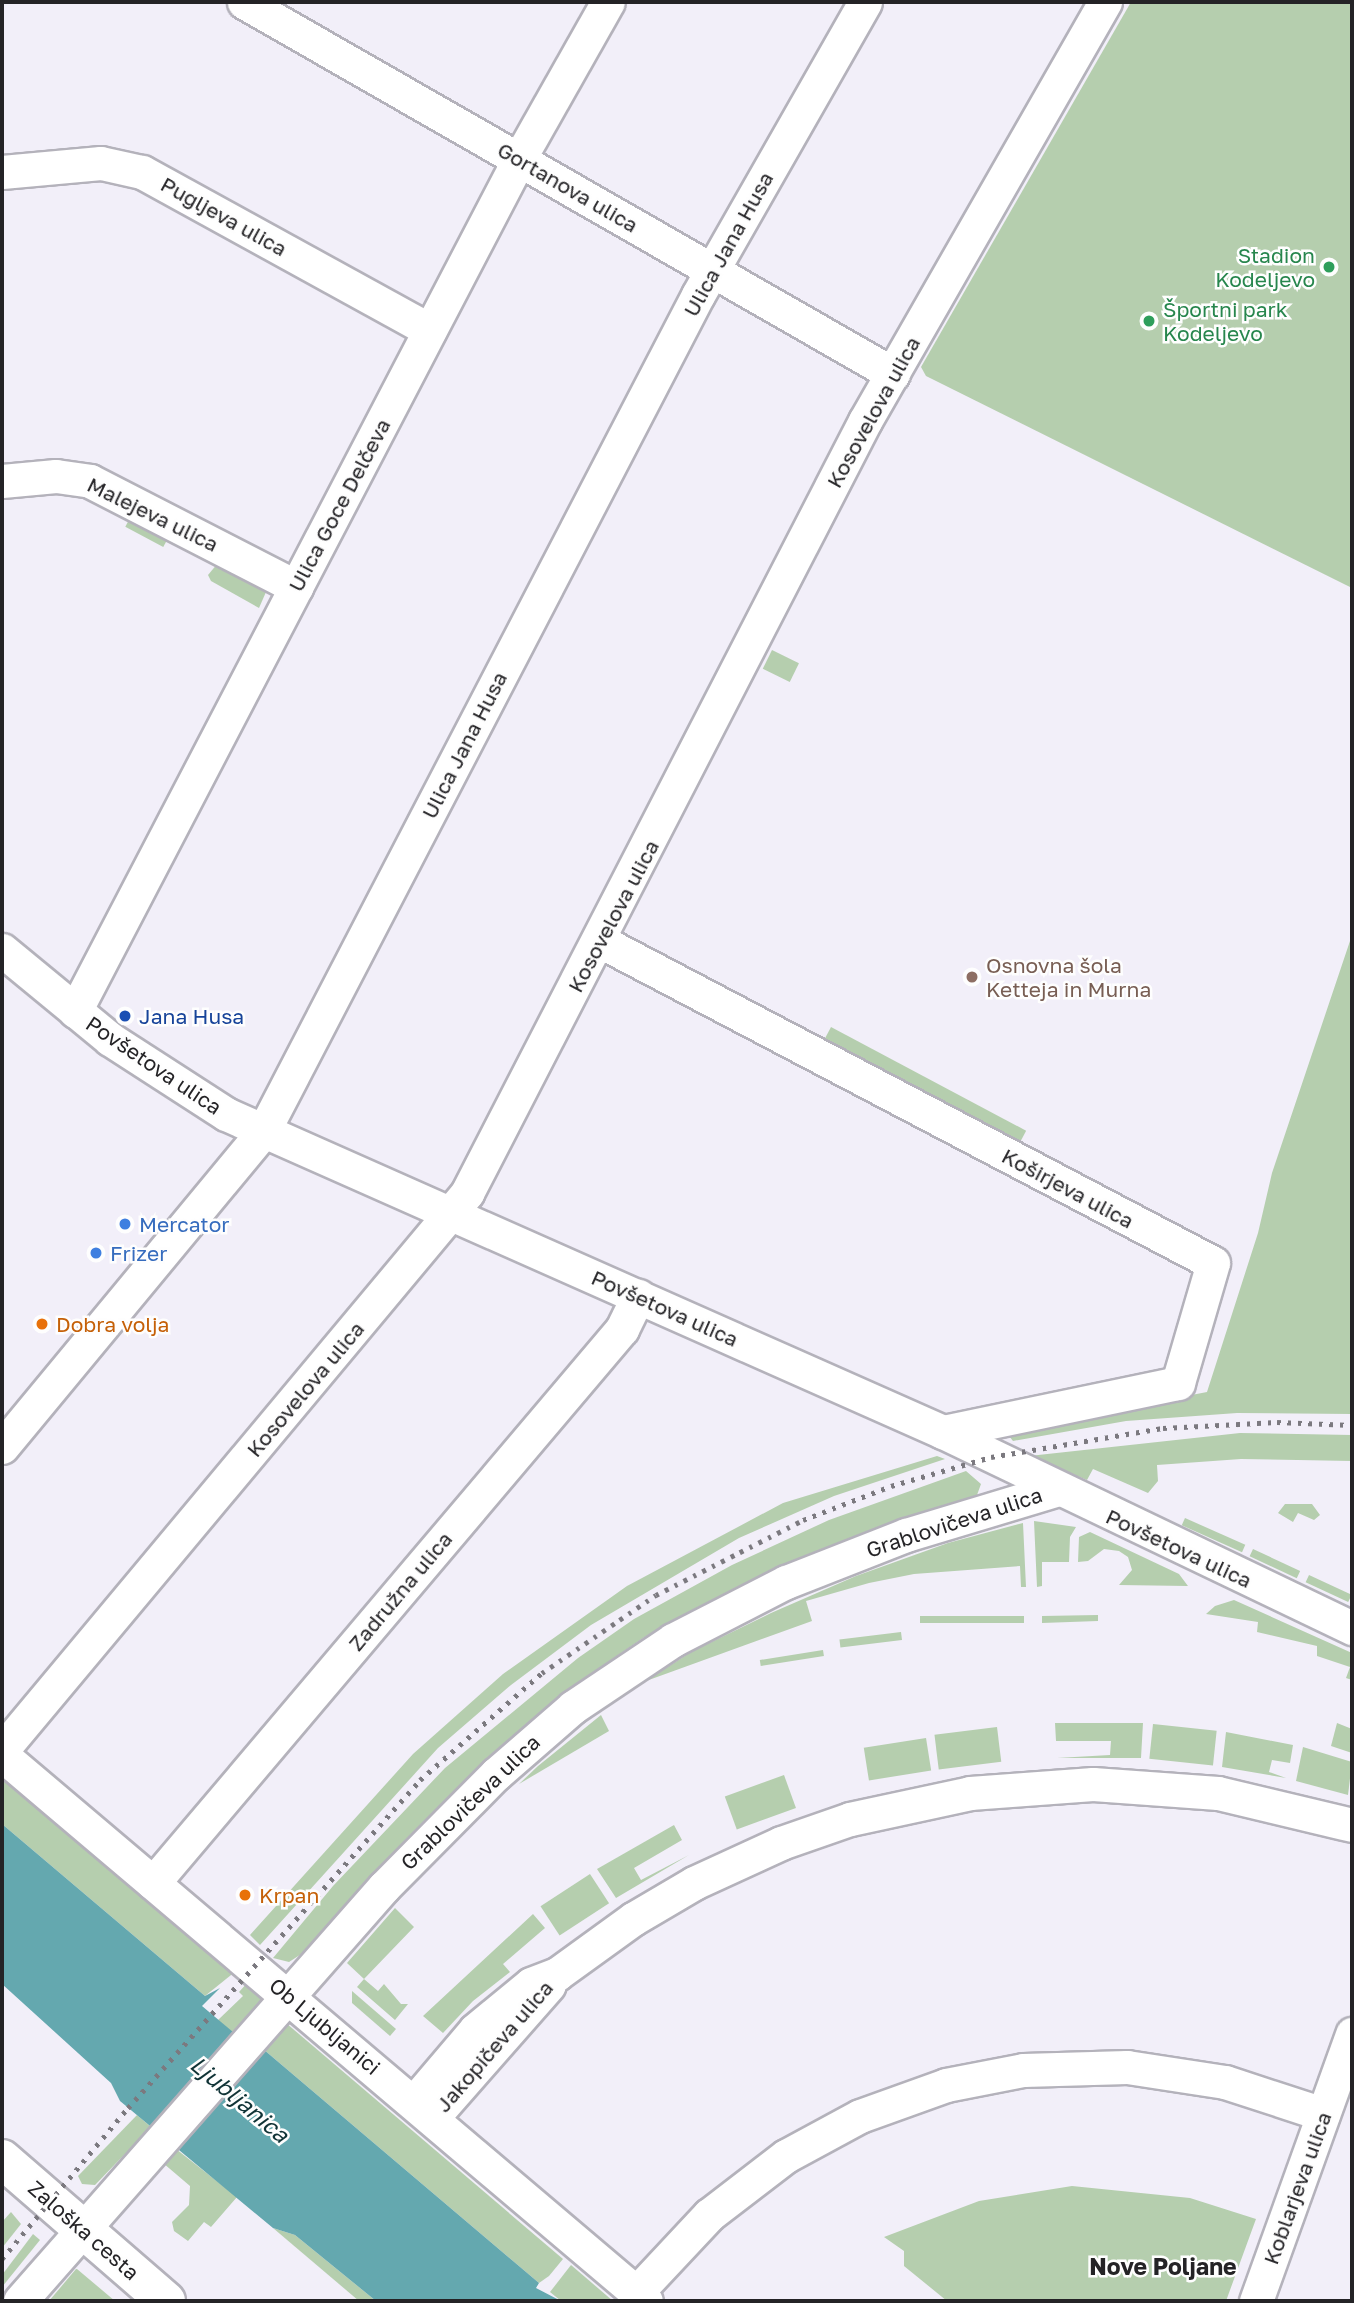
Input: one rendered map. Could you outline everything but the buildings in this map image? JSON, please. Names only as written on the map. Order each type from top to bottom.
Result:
[{"type":"main road","name":"Zaloška cesta","points":[[2,2159],[166,2301]]},
{"type":"street","name":"Ulica Goce Delčeva","points":[[75,1011],[519,159],[608,2]]},
{"type":"street","name":"Ulica Jana Husa","points":[[2,1447],[263,1132],[712,270],[865,2]]},
{"type":"street","name":"Kosovelova ulica","points":[[2,1752],[453,1213],[600,941],[892,374],[1105,2]]},
{"type":"street","name":"Gortanova ulica","points":[[253,4],[892,374]]},
{"type":"street","name":"Pugljeva ulica","points":[[2,172],[90,163],[142,172],[429,330]]},
{"type":"street","name":"Malejeva ulica","points":[[2,481],[56,476],[90,481],[296,587]]},
{"type":"street","name":"Koširjeva ulica","points":[[600,941],[1213,1263],[1178,1383],[943,1432]]},
{"type":"street","name":"Povšetova ulica","points":[[2,950],[75,1011],[148,1066],[263,1132],[453,1213],[943,1432],[1055,1490],[1352,1629]]},
{"type":"street","name":"Zadružna ulica","points":[[153,1882],[622,1329],[638,1296]]},
{"type":"street","name":"Grablovičeva ulica","points":[[20,2301],[81,2228],[401,1868],[496,1774],[573,1707],[647,1655],[718,1614],[809,1572],[906,1535],[1055,1490]]},
{"type":"street","name":"Ob Ljubljanici","points":[[2,1752],[289,1994],[641,2297]]},
{"type":"street","name":"Jakopičeva ulica","points":[[423,2110],[495,2011],[531,1984],[556,1974],[633,1919],[737,1862],[826,1826],[934,1799],[1043,1785],[1144,1785],[1243,1797],[1352,1825]]},
{"type":"street","name":"Koblarjeva ulica","points":[[1256,2301],[1352,2034]]},
{"type":"street","points":[[641,2297],[709,2216],[786,2156],[867,2113],[946,2085],[1023,2070],[1127,2067],[1225,2082],[1324,2114]]},
{"type":"green space","name":"Športni park Kodeljevo","points":[[1131,2],[1352,2],[1352,588],[926,376],[921,367]]},
{"type":"green space","points":[[130,518],[168,538],[163,547],[125,527]]},
{"type":"green space","points":[[218,563],[263,586],[266,592],[259,608],[211,581],[208,575]]},
{"type":"green space","points":[[772,650],[799,663],[790,682],[763,669]]},
{"type":"green space","points":[[1352,935],[1352,1414],[1237,1413],[1126,1421],[1013,1441],[1005,1431],[1207,1392],[1258,1233],[1272,1173]]},
{"type":"green space","points":[[831,1027],[1026,1131],[1019,1145],[823,1041]]},
{"type":"green space","points":[[1240,1433],[1352,1435],[1352,1461],[1241,1459],[1157,1465],[1158,1481],[1148,1493],[1093,1469],[1087,1480],[1029,1456]]},
{"type":"green space","points":[[937,1456],[945,1459],[834,1496],[739,1538],[591,1625],[511,1685],[438,1748],[260,1945],[250,1935],[413,1754],[503,1674],[627,1586],[783,1503]]},
{"type":"green space","points":[[966,1471],[981,1484],[977,1495],[866,1532],[769,1571],[643,1638],[592,1673],[540,1715],[407,1838],[306,1951],[289,1962],[273,1958],[333,1886],[445,1768],[578,1658],[634,1619],[732,1565],[829,1520]]},
{"type":"green space","points":[[1285,1504],[1312,1504],[1320,1515],[1314,1520],[1298,1513],[1293,1522],[1278,1513]]},
{"type":"green space","points":[[1185,1518],[1245,1545],[1242,1552],[1182,1525]]},
{"type":"green space","points":[[1034,1521],[1076,1527],[1070,1537],[1069,1562],[1042,1562],[1042,1586],[1037,1587]]},
{"type":"green space","points":[[1023,1523],[1026,1587],[1021,1587],[1020,1566],[914,1574],[869,1583],[806,1601],[812,1621],[646,1681],[691,1652],[856,1576],[948,1543]]},
{"type":"green space","points":[[1090,1532],[1179,1574],[1188,1586],[1119,1585],[1132,1570],[1128,1557],[1119,1551],[1104,1549],[1088,1561],[1078,1562],[1079,1537]]},
{"type":"green space","points":[[1253,1549],[1300,1571],[1297,1578],[1250,1556]]},
{"type":"green space","points":[[1309,1575],[1352,1595],[1348,1602],[1306,1582]]},
{"type":"green space","points":[[1234,1600],[1352,1653],[1352,1680],[1346,1678],[1350,1667],[1317,1656],[1317,1646],[1257,1632],[1258,1622],[1206,1614],[1215,1606]]},
{"type":"green space","points":[[1098,1615],[1098,1621],[1042,1623],[1042,1616]]},
{"type":"green space","points":[[920,1616],[1024,1616],[1024,1623],[920,1623]]},
{"type":"green space","points":[[901,1632],[902,1640],[840,1647],[839,1640]]},
{"type":"green space","points":[[823,1650],[824,1656],[761,1666],[760,1660]]},
{"type":"green space","points":[[601,1715],[609,1731],[519,1784],[538,1766]]},
{"type":"green space","points":[[1055,1723],[1143,1723],[1141,1758],[1057,1758],[1110,1755],[1111,1741],[1056,1741]]},
{"type":"green space","points":[[1337,1723],[1352,1729],[1352,1753],[1331,1746]]},
{"type":"green space","points":[[1153,1724],[1217,1731],[1213,1765],[1149,1759]]},
{"type":"green space","points":[[997,1727],[1001,1762],[939,1769],[934,1735]]},
{"type":"green space","points":[[1226,1732],[1293,1745],[1290,1763],[1272,1760],[1269,1772],[1286,1778],[1222,1767]]},
{"type":"green space","points":[[926,1738],[931,1771],[869,1780],[864,1748]]},
{"type":"green space","points":[[1303,1747],[1352,1762],[1348,1795],[1296,1781]]},
{"type":"green space","points":[[2,1774],[236,1971],[205,1996],[2,1824]]},
{"type":"green space","points":[[784,1775],[796,1808],[737,1829],[725,1797]]},
{"type":"green space","points":[[674,1825],[682,1840],[634,1868],[641,1880],[689,1855],[616,1898],[597,1869]]},
{"type":"green space","points":[[590,1874],[609,1903],[560,1935],[541,1906]]},
{"type":"green space","points":[[395,1908],[414,1927],[364,1979],[347,1963]]},
{"type":"green space","points":[[533,1914],[545,1928],[503,1964],[510,1972],[473,2001],[443,2033],[423,2016]]},
{"type":"green space","points":[[364,1979],[378,1991],[384,1984],[401,2004],[408,2004],[395,2020],[357,1987]]},
{"type":"green space","points":[[248,1982],[264,1995],[263,2000],[233,2033],[218,2020],[243,1996],[239,1992]]},
{"type":"green space","points":[[352,1991],[396,2029],[390,2036],[352,2003]]},
{"type":"green space","points":[[286,2023],[563,2259],[549,2276],[539,2283],[263,2049]]},
{"type":"green space","points":[[137,2115],[151,2127],[95,2185],[82,2184],[78,2176]]},
{"type":"green space","points":[[176,2149],[237,2197],[211,2227],[204,2222],[188,2241],[174,2231],[172,2222],[189,2205],[190,2186],[163,2163]]},
{"type":"green space","points":[[1072,2186],[1190,2198],[1256,2219],[1226,2301],[947,2301],[904,2266],[904,2251],[884,2237],[979,2201]]},
{"type":"green space","points":[[11,2212],[21,2224],[2,2248],[2,2222]]},
{"type":"green space","points":[[273,2228],[295,2235],[376,2301],[359,2301]]},
{"type":"green space","points":[[33,2234],[40,2240],[2,2287],[2,2275]]},
{"type":"green space","points":[[571,2265],[613,2301],[561,2301],[550,2292]]},
{"type":"green space","points":[[77,2269],[115,2301],[49,2301]]},
{"type":"water","name":"Ljubljanica","points":[[2,1824],[205,1996],[220,1988],[202,2006],[258,2053],[263,2049],[539,2283],[536,2288],[561,2301],[376,2301],[295,2235],[273,2228],[120,2101],[111,2083],[2,1984]]},
{"type":"railway","points":[[2,2259],[128,2108],[420,1780],[542,1673],[656,1595],[803,1520],[891,1486],[991,1457],[1163,1428],[1277,1422],[1352,1425]]},
{"type":"place","name":"Stadion Kodeljevo","points":[[1329,267]]},
{"type":"place","name":"Športni park Kodeljevo","points":[[1149,321]]},
{"type":"place","name":"Osnovna šola Ketteja in Murna","points":[[972,977]]},
{"type":"place","name":"Jana Husa","points":[[125,1016]]},
{"type":"place","name":"Mercator","points":[[125,1224]]},
{"type":"place","name":"Frizer","points":[[96,1253]]},
{"type":"place","name":"Dobra volja","points":[[42,1324]]},
{"type":"place","name":"Krpan","points":[[245,1895]]},
{"type":"district","name":"Nove Poljane","points":[[1163,2266]]}]
